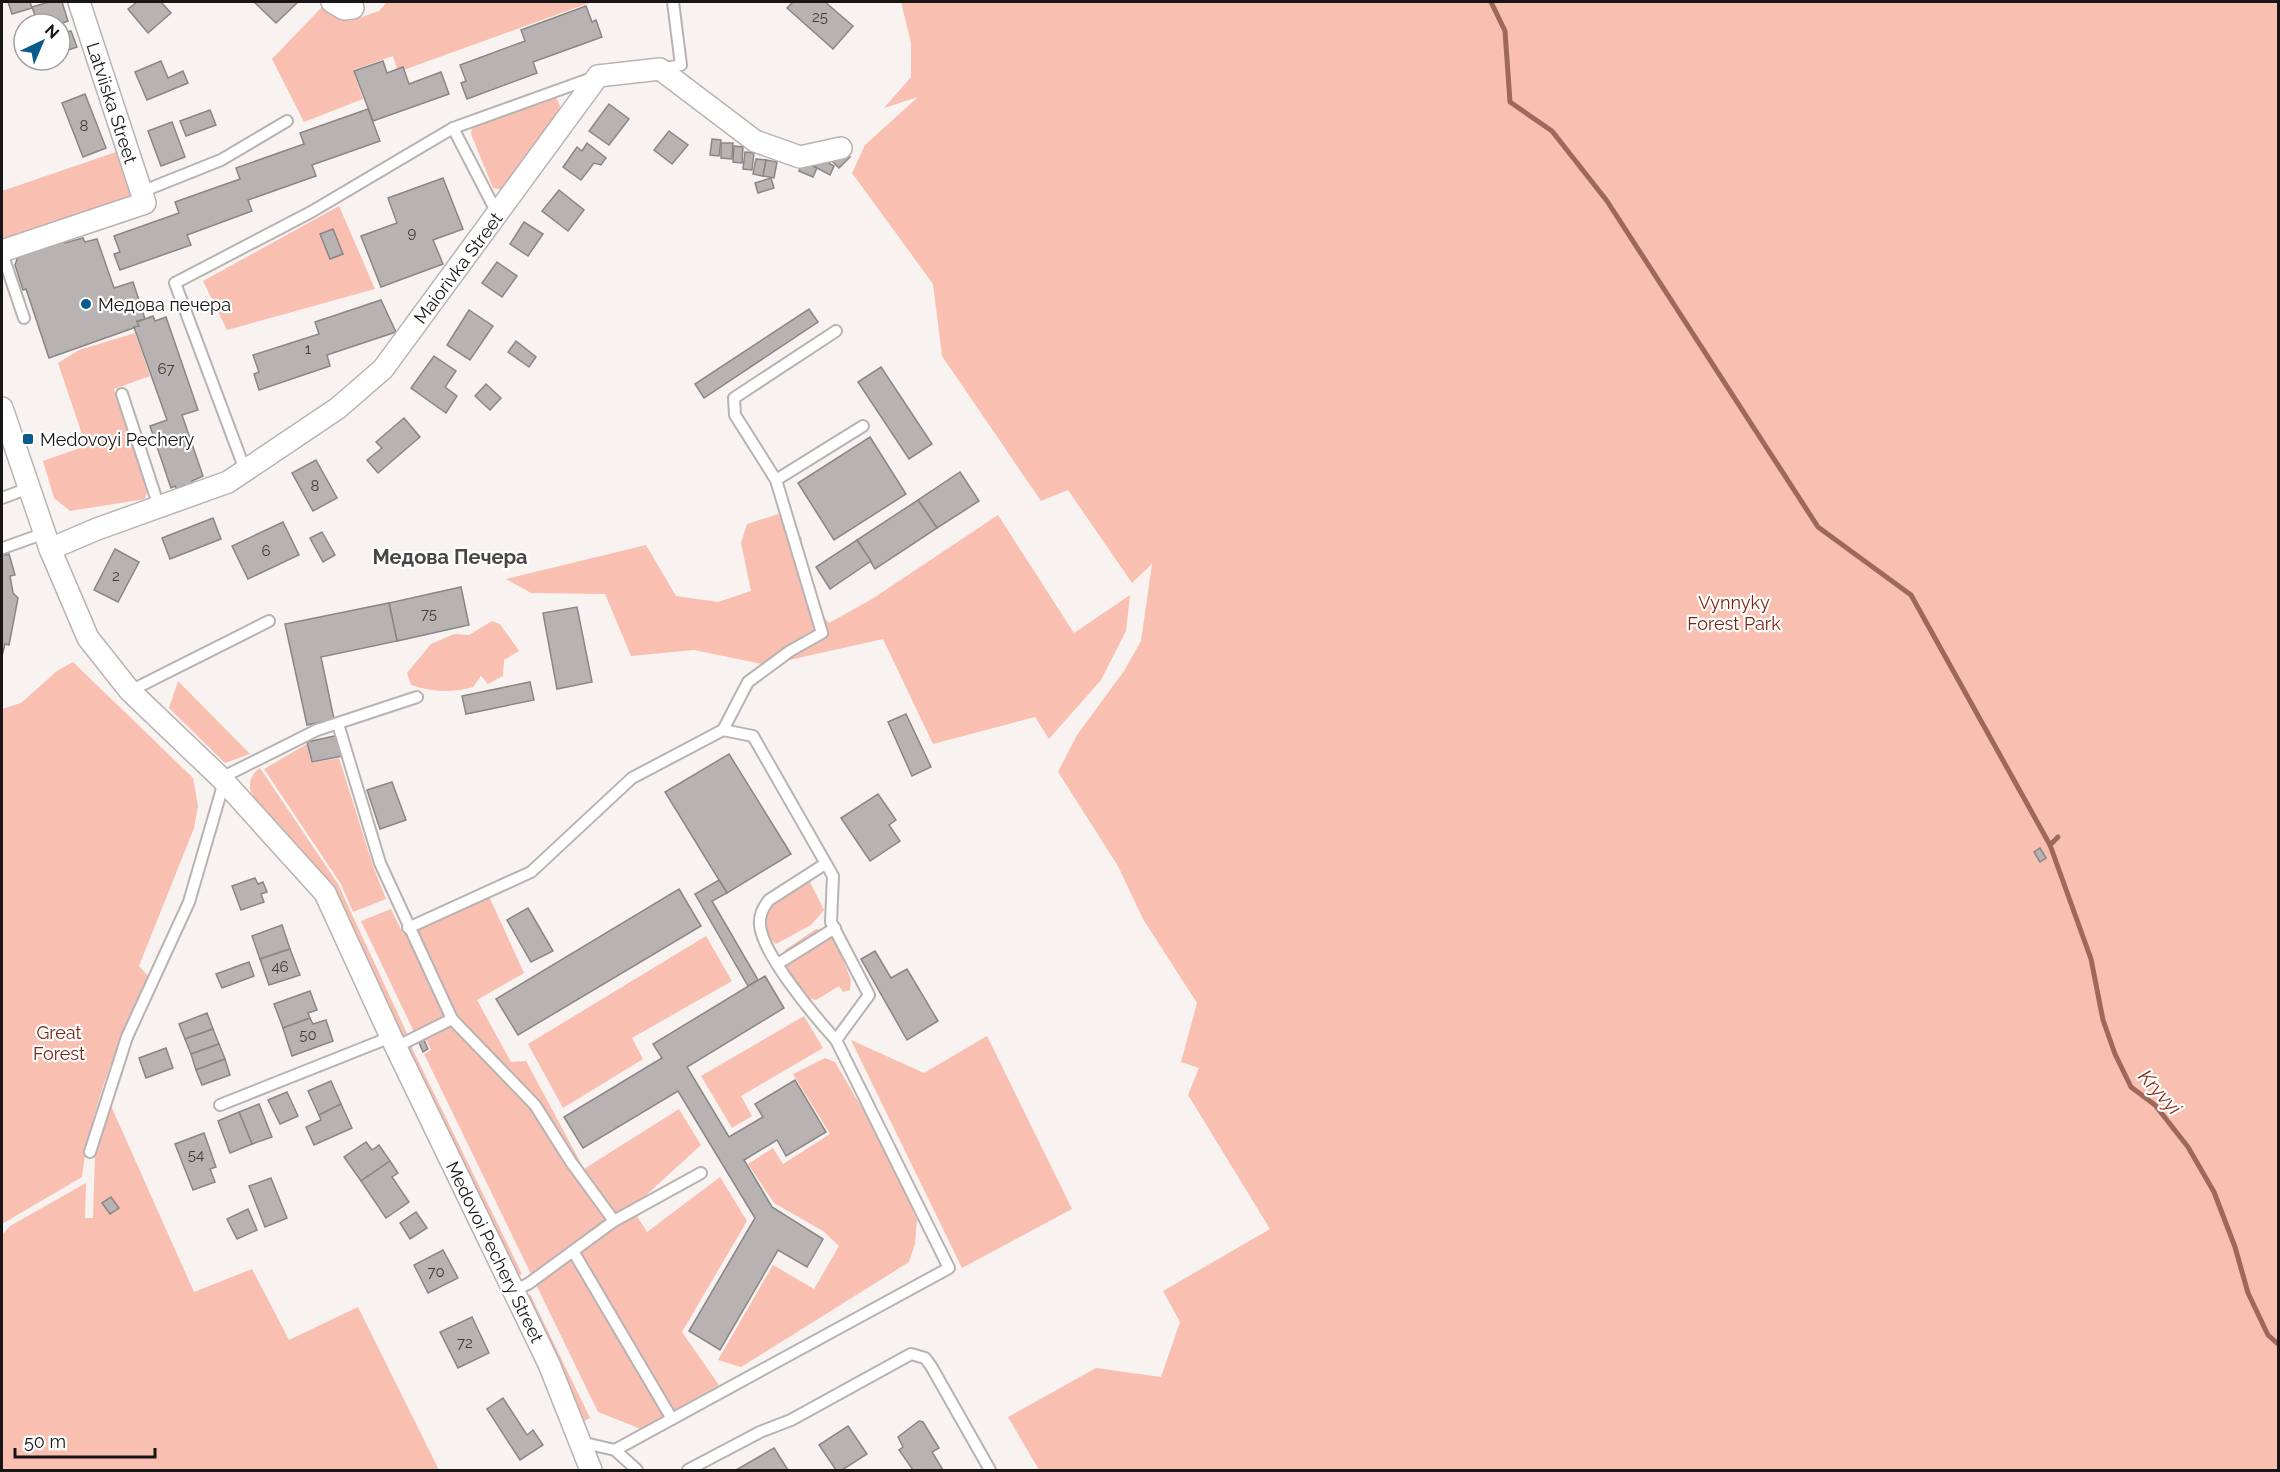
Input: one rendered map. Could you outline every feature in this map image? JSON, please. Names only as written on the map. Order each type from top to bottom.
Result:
[{"type":"street","name":"Latviiska Street","points":[[79,2],[143,198]]},
{"type":"street","points":[[332,2],[344,9],[353,8]]},
{"type":"street","points":[[598,76],[660,69],[755,141],[800,157],[841,148]]},
{"type":"street","name":"Maiorivka Street","points":[[48,541],[97,529],[228,482],[338,408],[383,369],[598,76]]},
{"type":"street","points":[[2,252],[143,198]]},
{"type":"street","name":"Medovoi Pechery Street","points":[[2,408],[48,541],[88,638],[130,692],[223,780],[326,893],[393,1042],[549,1364],[591,1470]]},
{"type":"lane","points":[[660,69],[681,65],[673,2]]},
{"type":"lane","points":[[245,470],[175,283],[311,212],[453,128],[598,76]]},
{"type":"lane","points":[[143,198],[221,160],[287,121]]},
{"type":"lane","points":[[453,128],[498,215]]},
{"type":"lane","points":[[2,252],[24,318]]},
{"type":"lane","points":[[408,928],[531,872],[632,778],[723,730],[748,682],[790,651],[822,633],[776,480],[735,415],[734,398],[836,331]]},
{"type":"lane","points":[[122,394],[159,507]]},
{"type":"lane","points":[[776,480],[863,426]]},
{"type":"lane","points":[[2,498],[29,488]]},
{"type":"lane","points":[[3,548],[48,541]]},
{"type":"lane","points":[[130,692],[269,621]]},
{"type":"lane","points":[[90,1152],[127,1037],[189,902],[223,780],[316,730],[417,697]]},
{"type":"lane","points":[[338,724],[380,863],[408,928],[452,1019],[535,1105],[614,1221]]},
{"type":"lane","points":[[723,730],[753,736],[832,876],[831,922],[869,995],[836,1040]]},
{"type":"lane","points":[[615,1450],[950,1268],[836,1040],[802,1002],[761,932],[761,915],[764,906],[776,894],[825,864]]},
{"type":"lane","points":[[779,963],[835,928]]},
{"type":"lane","points":[[220,1105],[452,1019]]},
{"type":"lane","points":[[514,1290],[528,1284],[614,1221],[701,1173]]},
{"type":"lane","points":[[573,1251],[672,1419]]},
{"type":"lane","points":[[688,1470],[760,1432],[791,1420],[911,1354],[925,1358],[931,1365],[990,1470]]},
{"type":"lane","points":[[580,1442],[615,1450],[637,1470]]},
{"type":"green space","points":[[387,2],[589,3],[398,72],[393,56],[353,70],[363,99],[304,122],[272,59],[321,8],[350,21],[379,11]]},
{"type":"green space","name":"Vynnyky Forest Park","points":[[901,2],[2278,2],[2278,1470],[1039,1470],[1008,1417],[1096,1368],[1161,1377],[1180,1322],[1163,1291],[1270,1229],[1188,1095],[1199,1068],[1181,1062],[1197,1003],[1143,919],[1118,866],[1058,772],[1077,735],[1124,671],[1141,641],[1152,564],[1132,583],[1068,490],[1041,501],[942,356],[933,284],[852,173],[865,145],[918,97],[884,108],[911,77],[911,43]]},
{"type":"green space","points":[[557,98],[562,112],[504,190],[493,188],[471,134],[472,127]]},
{"type":"green space","points":[[119,151],[135,197],[2,242],[2,191]]},
{"type":"green space","points":[[339,206],[375,289],[227,330],[203,281]]},
{"type":"green space","points":[[135,333],[150,376],[114,389],[147,492],[145,499],[70,511],[54,498],[43,461],[86,446],[58,363],[79,350]]},
{"type":"green space","points":[[778,514],[802,538],[803,592],[829,623],[872,599],[998,515],[1074,633],[1130,595],[1126,631],[1101,680],[1049,739],[1035,717],[933,744],[883,639],[767,665],[694,650],[631,656],[605,594],[531,593],[506,579],[646,545],[676,596],[718,602],[751,591],[741,543],[747,524]]},
{"type":"green space","points":[[492,621],[500,624],[519,651],[504,660],[503,676],[488,684],[481,676],[473,687],[450,691],[411,685],[407,673],[431,644],[454,634],[469,635]]},
{"type":"green space","name":"Great Forest","points":[[73,662],[193,778],[198,806],[194,828],[139,966],[148,976],[117,1048],[99,1100],[82,1177],[2,1224],[2,709],[21,703],[57,671]]},
{"type":"green space","points":[[178,681],[250,754],[225,763],[169,708]]},
{"type":"green space","points":[[307,744],[311,763],[339,758],[373,866],[386,899],[353,912],[341,884],[264,769]]},
{"type":"green space","points":[[260,768],[338,884],[410,1040],[397,1035],[332,891],[253,797],[250,781]]},
{"type":"green space","points":[[801,875],[809,880],[824,910],[811,925],[776,944],[765,936],[766,905],[774,890],[790,879]]},
{"type":"green space","points":[[488,894],[524,973],[477,1000],[511,1062],[526,1061],[584,1169],[679,1109],[701,1145],[632,1208],[647,1232],[720,1177],[747,1221],[682,1332],[719,1385],[641,1429],[598,1412],[424,1054],[431,1050],[422,1032],[415,1034],[361,921],[391,909],[403,934]]},
{"type":"green space","points":[[816,929],[831,931],[851,980],[850,990],[843,992],[839,986],[816,1000],[807,998],[783,961],[785,950]]},
{"type":"green space","points":[[706,936],[732,981],[632,1038],[643,1059],[563,1108],[528,1044]]},
{"type":"green space","points":[[804,1016],[823,1048],[741,1096],[752,1116],[732,1128],[701,1076]]},
{"type":"green space","points":[[987,1036],[1072,1209],[962,1268],[851,1040],[924,1073]]},
{"type":"green space","points":[[409,1042],[522,1274],[511,1279],[398,1048]]},
{"type":"green space","points":[[825,1058],[835,1062],[880,1139],[917,1220],[915,1244],[909,1262],[741,1367],[718,1360],[773,1265],[814,1289],[839,1246],[823,1231],[774,1203],[748,1164],[773,1148],[783,1164],[830,1134],[793,1074]]},
{"type":"green space","points":[[111,1106],[194,1292],[252,1269],[289,1340],[358,1307],[439,1470],[2,1470],[2,1235],[10,1226],[86,1183],[85,1218],[93,1218],[95,1154]]},
{"type":"green space","points":[[530,1294],[590,1418],[581,1423],[521,1298]]},
{"type":"building","points":[[8,2],[30,2],[32,8],[12,12],[12,14]]},
{"type":"building","points":[[49,2],[62,2],[65,12],[34,12],[32,7]]},
{"type":"building","points":[[137,2],[161,2],[171,13],[148,33],[128,9]]},
{"type":"building","points":[[254,2],[298,2],[276,23]]},
{"type":"building","points":[[793,2],[825,2],[853,26],[833,49],[787,8]]},
{"type":"building","points":[[586,6],[592,22],[596,20],[602,37],[533,62],[537,73],[467,99],[461,83],[466,81],[460,65],[525,41],[521,30]]},
{"type":"building","points":[[72,34],[77,47],[72,49]]},
{"type":"building","points":[[161,61],[168,78],[183,71],[188,83],[147,100],[135,72]]},
{"type":"building","points":[[383,61],[387,73],[403,67],[409,84],[441,72],[449,94],[373,121],[354,71]]},
{"type":"building","points":[[85,94],[106,148],[83,157],[62,103]]},
{"type":"building","points":[[609,104],[629,119],[609,145],[589,131]]},
{"type":"building","points":[[368,109],[380,141],[312,165],[316,176],[248,200],[252,211],[187,235],[191,245],[120,270],[114,254],[120,252],[114,236],[179,213],[175,202],[240,179],[236,168],[304,144],[300,133]]},
{"type":"building","points":[[210,110],[216,125],[186,136],[180,121]]},
{"type":"building","points":[[172,122],[185,157],[161,166],[148,131]]},
{"type":"building","points":[[669,131],[688,145],[672,164],[654,150]]},
{"type":"building","points":[[712,139],[721,140],[719,156],[710,155]]},
{"type":"building","points":[[587,143],[606,158],[601,165],[594,163],[581,180],[563,167],[577,147],[582,151]]},
{"type":"building","points":[[721,143],[733,143],[732,159],[721,158]]},
{"type":"building","points":[[734,146],[743,147],[742,163],[733,162]]},
{"type":"building","points":[[843,150],[850,157],[839,168],[832,161]]},
{"type":"building","points":[[745,152],[754,153],[752,170],[743,169]]},
{"type":"building","points":[[820,158],[834,166],[830,175],[815,167]]},
{"type":"building","points":[[756,159],[766,160],[763,176],[753,174]]},
{"type":"building","points":[[766,160],[777,162],[774,178],[763,176]]},
{"type":"building","points":[[803,162],[817,168],[813,177],[799,171]]},
{"type":"building","points":[[443,178],[463,229],[433,240],[443,264],[381,287],[361,236],[397,223],[388,198]]},
{"type":"building","points":[[771,178],[774,188],[758,193],[755,183]]},
{"type":"building","points":[[559,190],[584,210],[568,231],[542,211]]},
{"type":"building","points":[[524,222],[543,234],[528,256],[510,244]]},
{"type":"building","points":[[333,229],[343,254],[330,259],[320,234]]},
{"type":"building","name":"Медова печера","points":[[83,238],[85,242],[97,239],[114,288],[133,282],[145,319],[137,321],[139,326],[49,358],[26,289],[23,290],[15,265],[18,256],[63,240],[65,243]]},
{"type":"building","points":[[497,262],[517,276],[502,297],[482,283]]},
{"type":"building","points":[[381,300],[396,332],[327,355],[330,366],[259,390],[254,374],[259,372],[253,355],[319,334],[315,322]]},
{"type":"building","points":[[809,309],[818,322],[704,398],[695,384]]},
{"type":"building","points":[[469,310],[493,326],[470,360],[447,345]]},
{"type":"building","points":[[153,316],[155,321],[166,317],[198,410],[182,415],[203,476],[192,481],[193,486],[178,491],[175,486],[171,488],[150,426],[167,420],[134,327],[139,326],[137,322]]},
{"type":"building","points":[[516,341],[536,357],[529,367],[508,352]]},
{"type":"building","points":[[434,356],[456,371],[445,387],[457,396],[446,413],[411,388]]},
{"type":"building","points":[[881,367],[932,444],[909,459],[858,382]]},
{"type":"building","points":[[486,384],[501,398],[490,410],[475,396]]},
{"type":"building","points":[[404,418],[420,437],[378,473],[367,460],[382,448],[376,442]]},
{"type":"building","points":[[870,437],[906,494],[834,540],[798,483]]},
{"type":"building","points":[[316,460],[337,498],[313,511],[292,473]]},
{"type":"building","points":[[960,472],[979,501],[937,528],[918,500]]},
{"type":"building","points":[[918,500],[937,528],[875,569],[857,540]]},
{"type":"building","points":[[213,518],[221,539],[170,559],[162,538]]},
{"type":"building","points":[[283,522],[299,555],[248,579],[232,546]]},
{"type":"building","points":[[322,532],[335,555],[323,562],[310,538]]},
{"type":"building","points":[[857,540],[871,561],[830,589],[816,567]]},
{"type":"building","points":[[2,543],[5,555],[9,554],[15,575],[10,576],[13,593],[18,598],[9,645],[5,644],[2,656]]},
{"type":"building","points":[[115,549],[139,562],[118,602],[94,590]]},
{"type":"building","points":[[461,587],[469,625],[397,641],[389,603]]},
{"type":"building","points":[[389,603],[397,641],[321,657],[334,719],[307,725],[285,624]]},
{"type":"building","points":[[577,607],[592,682],[557,689],[543,613]]},
{"type":"building","points":[[530,682],[534,700],[466,714],[462,696]]},
{"type":"building","points":[[906,714],[931,767],[912,776],[888,722]]},
{"type":"building","points":[[339,735],[343,756],[312,762],[307,742]]},
{"type":"building","points":[[729,754],[791,854],[727,893],[665,792]]},
{"type":"building","points":[[392,782],[406,820],[380,829],[367,790]]},
{"type":"building","points":[[878,794],[896,820],[889,825],[900,841],[870,861],[841,818]]},
{"type":"building","points":[[2040,848],[2046,858],[2040,862],[2034,852]]},
{"type":"building","points":[[255,878],[258,884],[263,882],[267,892],[261,894],[264,902],[241,910],[232,886]]},
{"type":"building","points":[[719,880],[727,893],[712,901],[758,980],[748,986],[695,894]]},
{"type":"building","points":[[679,889],[701,926],[518,1035],[496,999]]},
{"type":"building","points":[[528,908],[553,951],[531,962],[507,920]]},
{"type":"building","points":[[282,925],[290,949],[260,959],[252,936]]},
{"type":"building","points":[[290,949],[300,975],[269,985],[260,959]]},
{"type":"building","points":[[875,951],[891,978],[907,969],[938,1021],[907,1040],[861,959]]},
{"type":"building","points":[[249,962],[254,976],[222,988],[216,974]]},
{"type":"building","points":[[765,976],[784,1008],[687,1067],[729,1137],[763,1117],[755,1104],[795,1080],[826,1132],[786,1156],[777,1140],[744,1160],[772,1207],[823,1239],[807,1267],[778,1250],[720,1350],[689,1331],[755,1218],[678,1091],[583,1148],[564,1117],[662,1058],[653,1044]]},
{"type":"building","points":[[310,991],[317,1010],[308,1013],[310,1018],[283,1028],[274,1004]]},
{"type":"building","points":[[207,1013],[213,1029],[185,1039],[179,1024]]},
{"type":"building","points":[[310,1018],[313,1024],[326,1020],[333,1041],[292,1056],[283,1028]]},
{"type":"building","points":[[213,1029],[219,1044],[191,1054],[185,1039]]},
{"type":"building","points":[[422,1036],[428,1049],[423,1052],[417,1038]]},
{"type":"building","points":[[219,1044],[225,1059],[196,1070],[191,1054]]},
{"type":"building","points":[[166,1048],[173,1068],[146,1078],[139,1058]]},
{"type":"building","points":[[225,1059],[230,1075],[202,1085],[196,1070]]},
{"type":"building","points":[[331,1081],[341,1104],[319,1115],[308,1091]]},
{"type":"building","points":[[287,1092],[298,1116],[280,1124],[268,1100]]},
{"type":"building","points":[[259,1104],[272,1137],[252,1144],[239,1112]]},
{"type":"building","points":[[341,1104],[352,1128],[314,1145],[306,1127],[321,1120],[319,1115]]},
{"type":"building","points":[[239,1112],[252,1144],[230,1153],[218,1121]]},
{"type":"building","points":[[204,1133],[216,1167],[210,1169],[215,1182],[193,1190],[175,1144]]},
{"type":"building","points":[[366,1142],[372,1150],[379,1145],[390,1161],[361,1181],[344,1157]]},
{"type":"building","points":[[390,1161],[398,1173],[392,1177],[409,1202],[386,1218],[361,1181]]},
{"type":"building","points":[[271,1178],[287,1218],[265,1227],[249,1186]]},
{"type":"building","points":[[111,1197],[119,1208],[110,1214],[102,1203]]},
{"type":"building","points":[[248,1209],[257,1230],[237,1239],[227,1219]]},
{"type":"building","points":[[416,1212],[427,1228],[410,1239],[400,1223]]},
{"type":"building","points":[[443,1250],[458,1278],[428,1293],[414,1265]]},
{"type":"building","points":[[472,1317],[489,1353],[458,1368],[440,1332]]},
{"type":"building","points":[[503,1398],[527,1435],[533,1430],[543,1445],[520,1460],[487,1409]]},
{"type":"building","points":[[919,1421],[923,1422],[939,1448],[932,1452],[943,1470],[913,1470],[899,1450],[903,1447],[898,1437]]},
{"type":"building","points":[[848,1426],[867,1454],[842,1470],[836,1470],[819,1445]]},
{"type":"building","points":[[774,1448],[788,1470],[736,1470]]},
{"type":"waterway","name":"Kryvyi","points":[[1491,2],[1505,31],[1510,102],[1552,131],[1607,201],[1818,527],[1911,595],[2050,845],[2091,959],[2103,1020],[2115,1054],[2131,1087],[2155,1105],[2188,1147],[2214,1192],[2235,1247],[2248,1293],[2268,1335],[2278,1344]]},
{"type":"waterway","points":[[2050,845],[2058,837]]},
{"type":"place","name":"Медова печера","points":[[86,304]]},
{"type":"place","name":"Medovoyi Pechery","points":[[28,439]]},
{"type":"district","name":"Медова Печера","points":[[450,557]]}]
